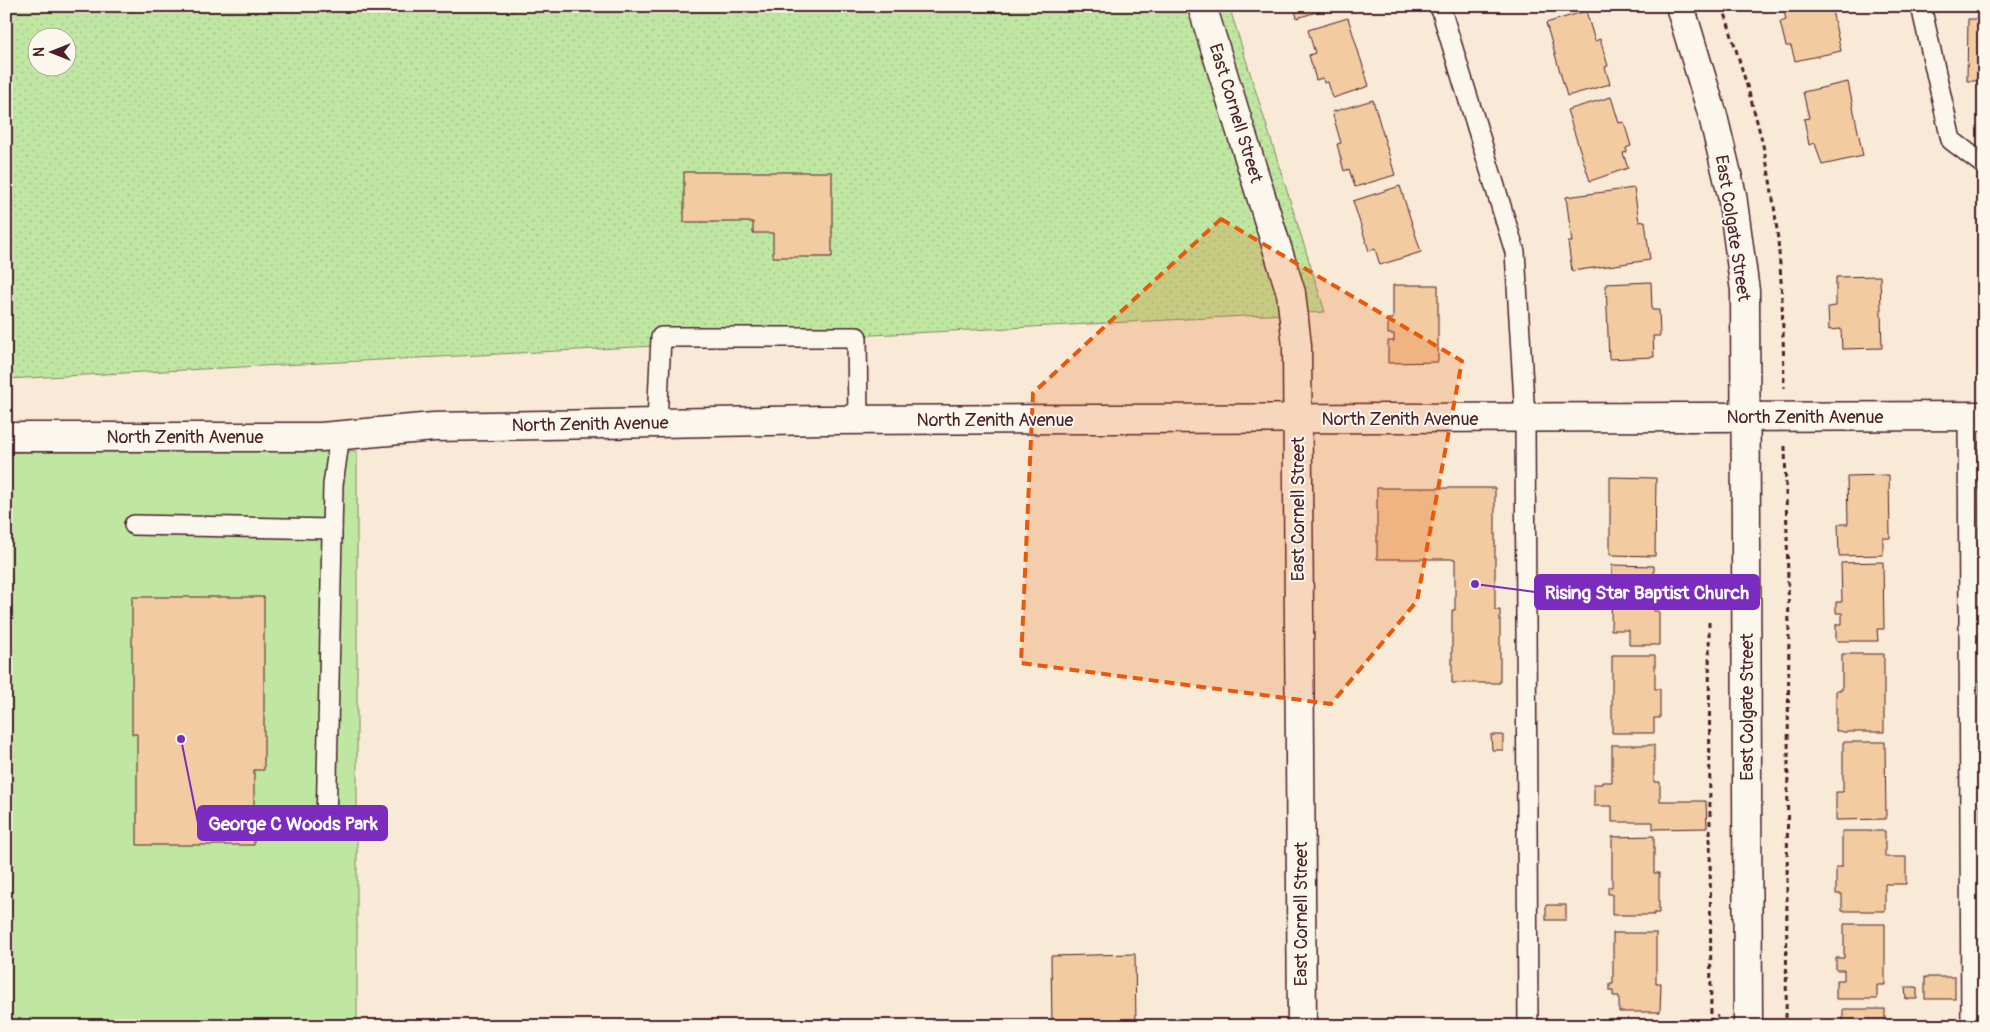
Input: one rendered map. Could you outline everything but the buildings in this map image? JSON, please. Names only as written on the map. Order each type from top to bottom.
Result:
[{"type":"street","name":"East Cornell Street","points":[[1202,6],[1291,293],[1297,346],[1302,1026]]},
{"type":"street","name":"East Colgate Street","points":[[1680,6],[1713,116],[1732,194],[1745,291],[1748,1026]]},
{"type":"street","name":"North Zenith Avenue","points":[[6,437],[321,437],[434,427],[858,420],[1976,416]]},
{"type":"lane","points":[[1440,6],[1515,252],[1525,418],[1528,1026]]},
{"type":"lane","points":[[1921,6],[1951,140],[1984,165]]},
{"type":"lane","points":[[657,423],[661,337],[857,337],[858,420]]},
{"type":"lane","points":[[1971,1026],[1976,416]]},
{"type":"lane","points":[[326,829],[333,485],[340,435]]},
{"type":"lane","points":[[134,525],[332,529]]},
{"type":"path","points":[[1709,622],[1711,1026]]},
{"type":"path","points":[[1786,1026],[1789,626]]},
{"type":"highlighted area","points":[[1221,219],[1462,361],[1417,601],[1331,704],[1021,663],[1033,393]]},
{"type":"green space","points":[[6,6],[1229,6],[1325,312],[6,379]]},
{"type":"green space","points":[[357,451],[357,1026],[6,1026],[6,452]]},
{"type":"place","name":"Rising Star Baptist Church","points":[[1475,584]]},
{"type":"place","name":"George C Woods Park","points":[[181,739]]}]
